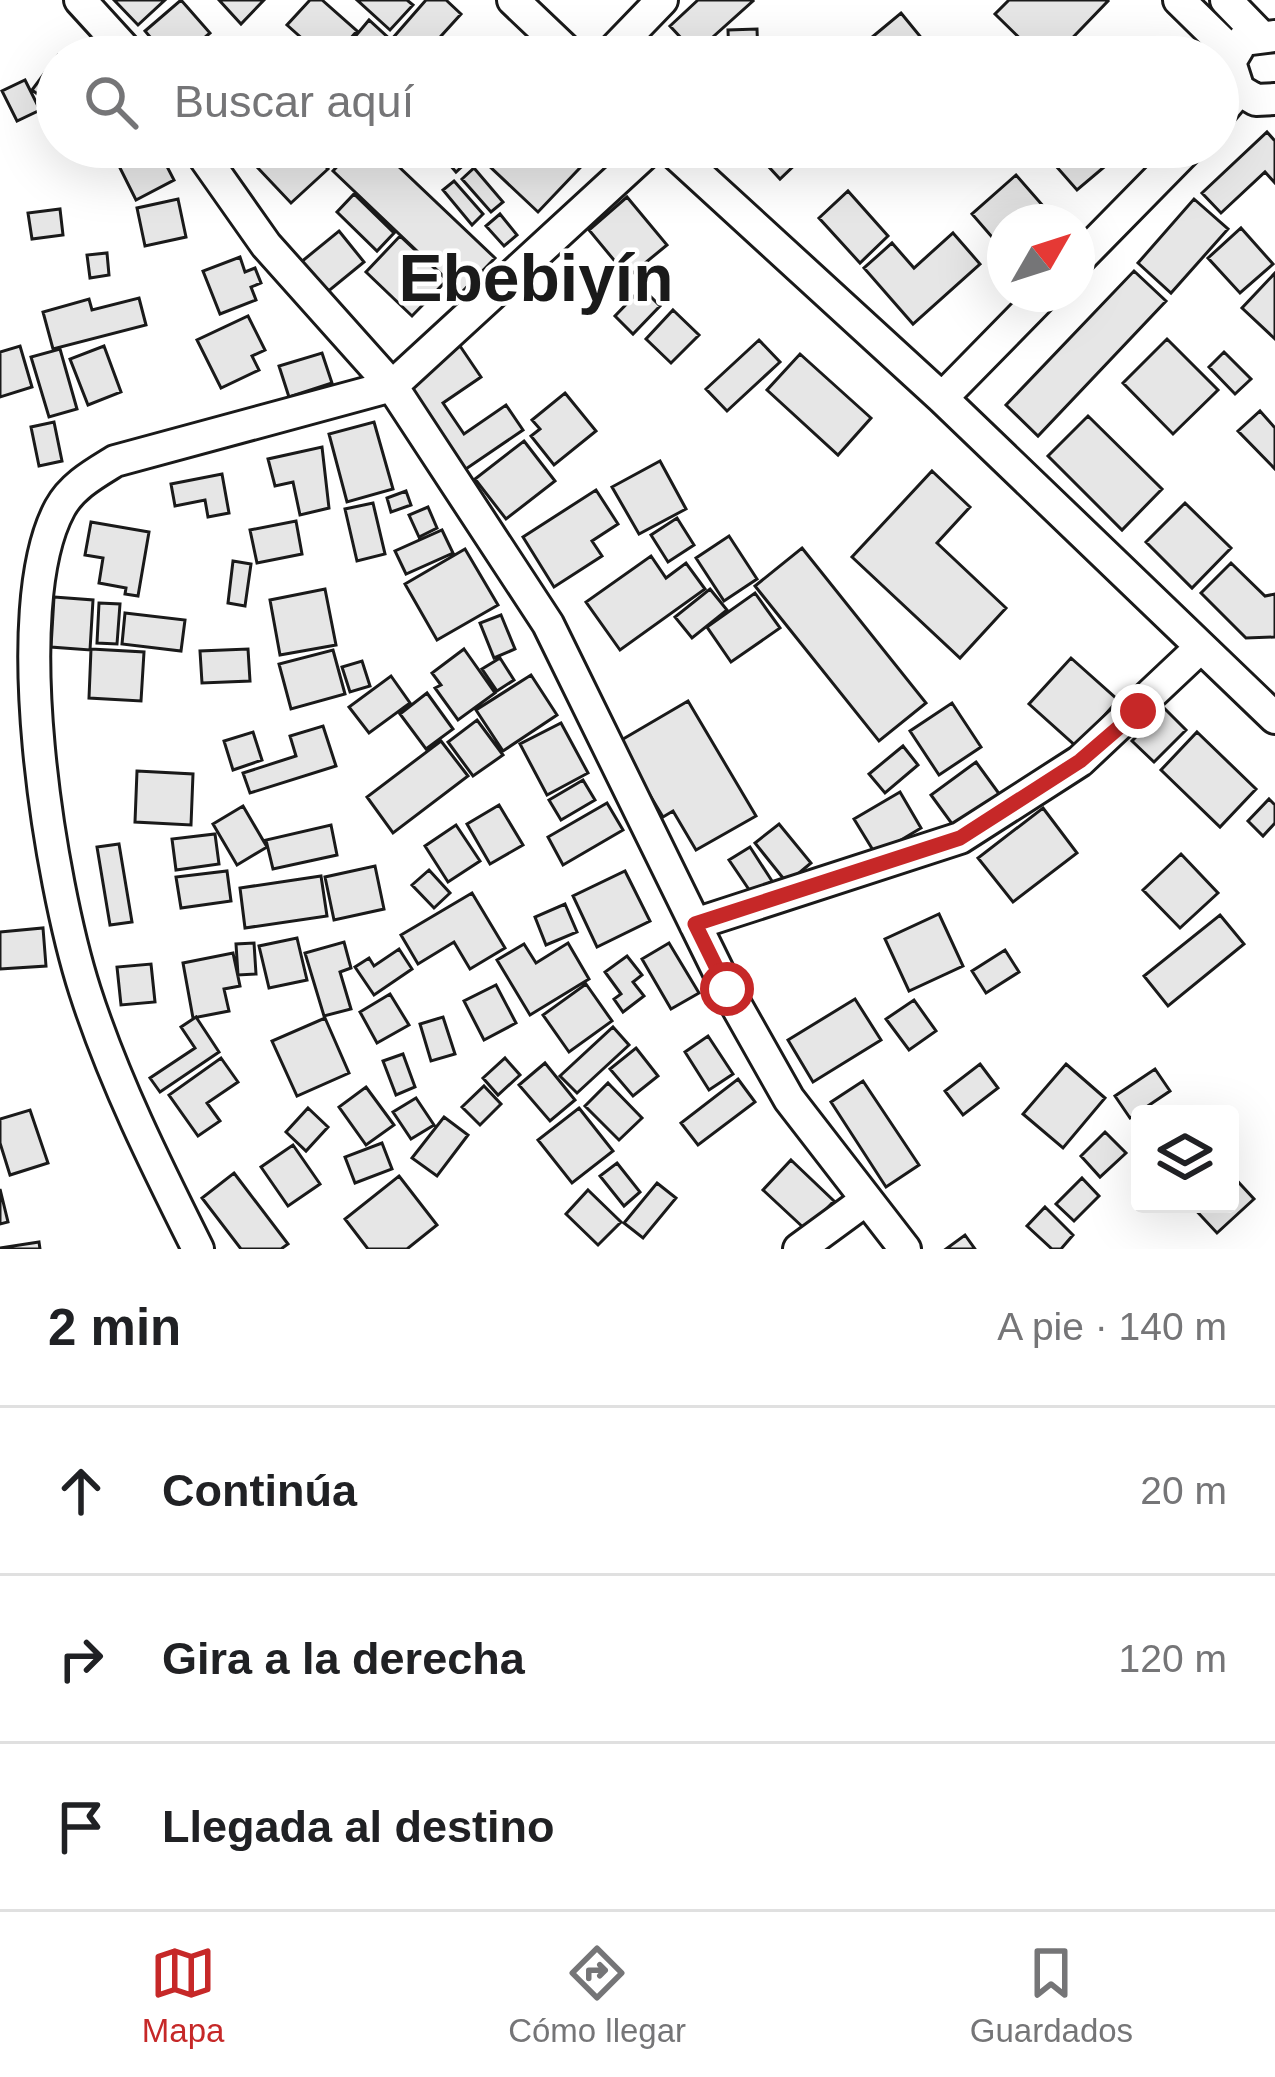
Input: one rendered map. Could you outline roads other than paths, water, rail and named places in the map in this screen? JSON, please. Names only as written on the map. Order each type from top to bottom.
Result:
[{"type":"street","points":[[80,0],[113,36]]},
{"type":"street","points":[[513,0],[551,36]]},
{"type":"street","points":[[627,36],[662,0]]},
{"type":"street","points":[[1179,0],[1216,36]]},
{"type":"street","points":[[1226,0],[1267,35],[1239,49]]},
{"type":"street","points":[[1239,90],[1256,100],[1275,99]]},
{"type":"street","points":[[212,168],[266,245],[392,386],[548,624],[695,924],[789,1100],[905,1249]]},
{"type":"street","points":[[198,1249],[139,1132],[84,989],[58,874],[34,690],[32,620],[44,553],[61,507],[82,482],[115,461],[392,386],[629,168]]},
{"type":"street","points":[[691,168],[942,398],[1275,718]]},
{"type":"street","points":[[1095,243],[1168,168]]},
{"type":"street","points":[[942,398],[1026,312]]},
{"type":"street","points":[[695,924],[960,838],[1080,761],[1201,647]]},
{"type":"street","points":[[799,1249],[866,1200]]},
{"type":"district","name":"Ebebiyín","points":[[536,278]]}]
